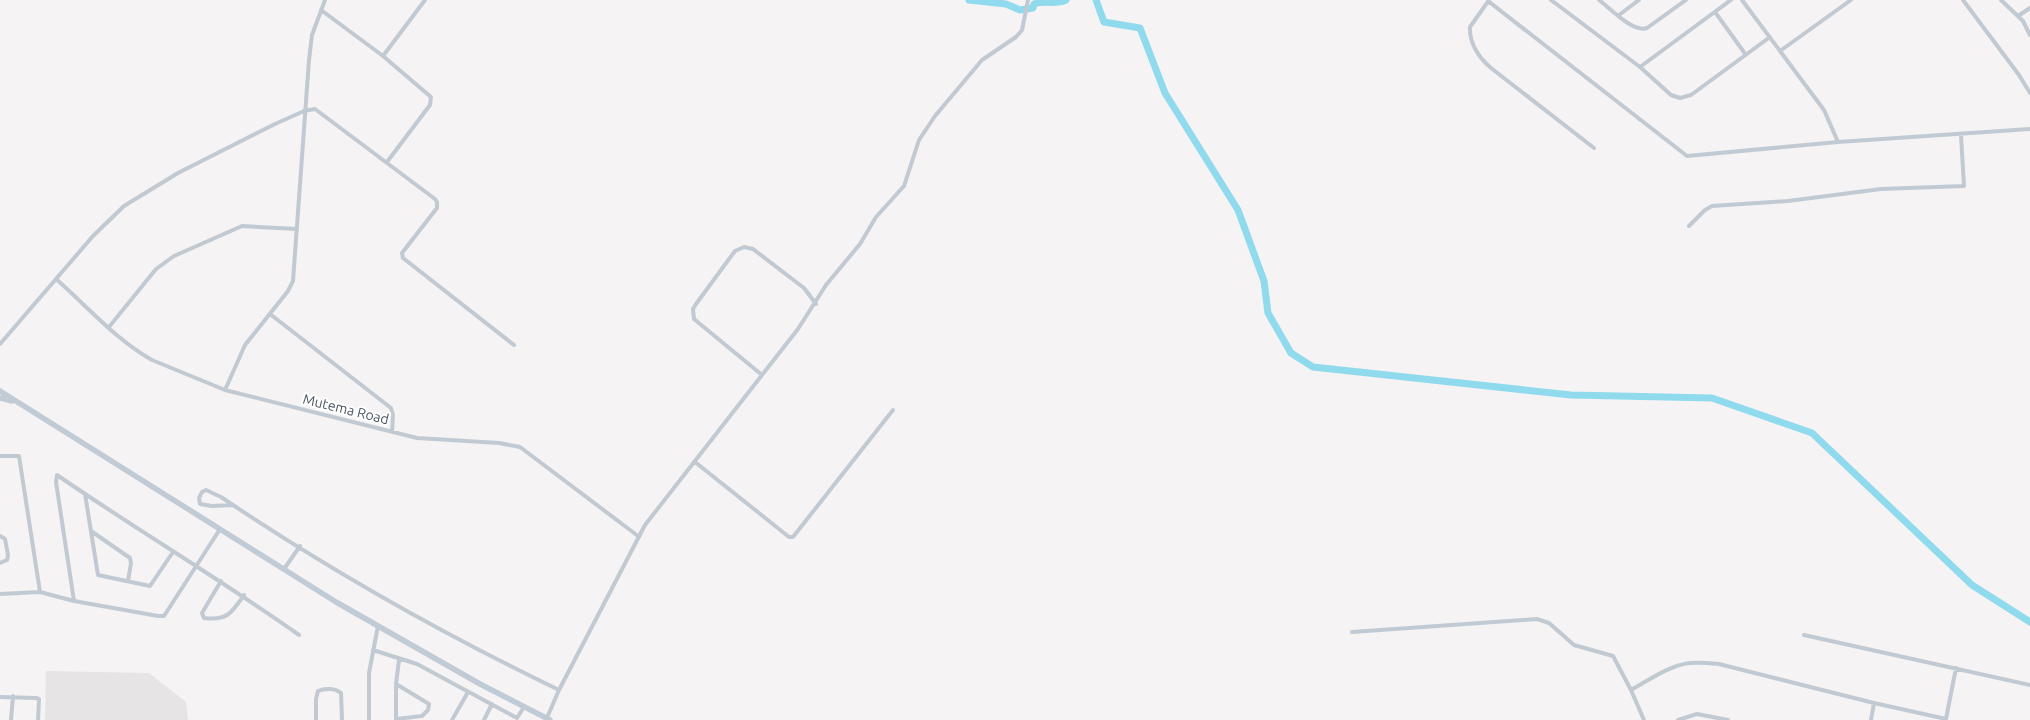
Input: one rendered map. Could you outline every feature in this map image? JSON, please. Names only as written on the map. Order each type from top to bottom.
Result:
[{"type":"main road","points":[[0,391],[378,626],[548,720]]},
{"type":"main road","points":[[0,398],[19,404]]},
{"type":"street","points":[[225,390],[242,351],[288,292],[293,281],[304,111],[312,40],[325,0]]},
{"type":"street","points":[[383,56],[425,0]]},
{"type":"street","points":[[548,720],[559,690],[638,536],[798,329],[816,304],[826,285],[860,244],[876,217],[904,186],[919,140],[935,116],[982,60],[1016,37],[1022,30],[1028,0]]},
{"type":"street","points":[[1552,0],[1640,67],[1671,94],[1684,98],[1691,95],[1770,37]]},
{"type":"street","points":[[1599,0],[1635,28],[1642,29],[1650,26],[1686,0]]},
{"type":"street","points":[[1619,15],[1639,0]]},
{"type":"street","points":[[1640,67],[1731,0]]},
{"type":"street","points":[[1742,0],[1824,110],[1838,142]]},
{"type":"street","points":[[1780,51],[1850,0]]},
{"type":"street","points":[[1964,0],[2030,93]]},
{"type":"street","points":[[2000,0],[2023,21],[2030,35]]},
{"type":"street","points":[[1594,148],[1491,68],[1481,58],[1472,40],[1470,27],[1489,1],[1687,156],[1838,142],[2030,130]]},
{"type":"street","points":[[2018,16],[2030,8]]},
{"type":"street","points":[[322,10],[430,94],[432,100],[430,105],[387,162]]},
{"type":"street","points":[[1715,12],[1746,55]]},
{"type":"street","points":[[2025,85],[2030,82]]},
{"type":"street","points":[[0,344],[97,232],[124,206],[178,174],[275,124],[304,111],[315,109],[437,202],[437,208],[402,253],[403,258],[514,345]]},
{"type":"street","points":[[1689,226],[1705,210],[1712,206],[1788,200],[1881,189],[1964,186],[1961,135]]},
{"type":"street","points":[[108,327],[156,269],[174,256],[242,226],[297,229]]},
{"type":"street","points":[[762,374],[694,319],[693,309],[696,304],[735,251],[744,247],[754,249],[804,288],[816,304]]},
{"type":"street","name":"Mutema Road","points":[[56,279],[108,327],[152,360],[225,390],[392,432],[425,439],[499,443],[520,447],[638,536]]},
{"type":"street","points":[[270,314],[391,408],[393,415],[392,432]]},
{"type":"street","points":[[695,462],[789,537],[793,537],[893,410]]},
{"type":"street","points":[[0,456],[19,456],[40,592]]},
{"type":"street","points":[[74,601],[56,482],[57,475],[173,552],[222,580],[299,635]]},
{"type":"street","points":[[233,505],[204,506],[200,504],[198,498],[204,491],[208,490],[447,633],[559,690]]},
{"type":"street","points":[[85,494],[96,573],[148,586],[151,585],[173,552]]},
{"type":"street","points":[[0,594],[40,592],[74,601],[164,616],[198,566],[220,529]]},
{"type":"street","points":[[91,531],[130,558],[128,581]]},
{"type":"street","points":[[0,536],[5,539],[8,560],[0,563]]},
{"type":"street","points":[[284,569],[300,546]]},
{"type":"street","points":[[222,580],[202,613],[204,618],[220,618],[229,615],[244,595]]},
{"type":"street","points":[[1352,632],[1538,619],[1549,624],[1574,645],[1613,656],[1644,720]]},
{"type":"street","points":[[369,720],[369,679],[378,626]]},
{"type":"street","points":[[1804,635],[2030,685]]},
{"type":"street","points":[[373,650],[399,660],[417,664],[517,719],[524,706]]},
{"type":"street","points":[[396,684],[429,704],[428,710],[422,716],[396,719],[396,684],[399,660]]},
{"type":"street","points":[[1631,690],[1676,667],[1690,663],[1719,664],[1946,719],[1956,668]]},
{"type":"street","points":[[474,694],[480,684]]},
{"type":"street","points":[[316,720],[316,694],[318,690],[322,689],[341,692],[342,720]]},
{"type":"street","points":[[452,720],[468,692]]},
{"type":"street","points":[[0,696],[39,699],[38,720]]},
{"type":"street","points":[[11,720],[13,696]]},
{"type":"street","points":[[1870,720],[1874,703]]},
{"type":"street","points":[[484,720],[492,704]]},
{"type":"street","points":[[1678,720],[1697,714],[1727,720]]},
{"type":"shaded area","points":[[46,671],[149,673],[186,702],[188,720],[45,720]]},
{"type":"waterway","points":[[969,0],[1006,4],[1020,10],[1033,8],[1034,4],[1038,3],[1066,0]]},
{"type":"waterway","points":[[1096,0],[1104,22],[1140,28],[1165,93],[1238,210],[1264,281],[1268,313],[1291,353],[1313,367],[1571,395],[1712,398],[1812,433],[1972,585],[2030,622]]}]
